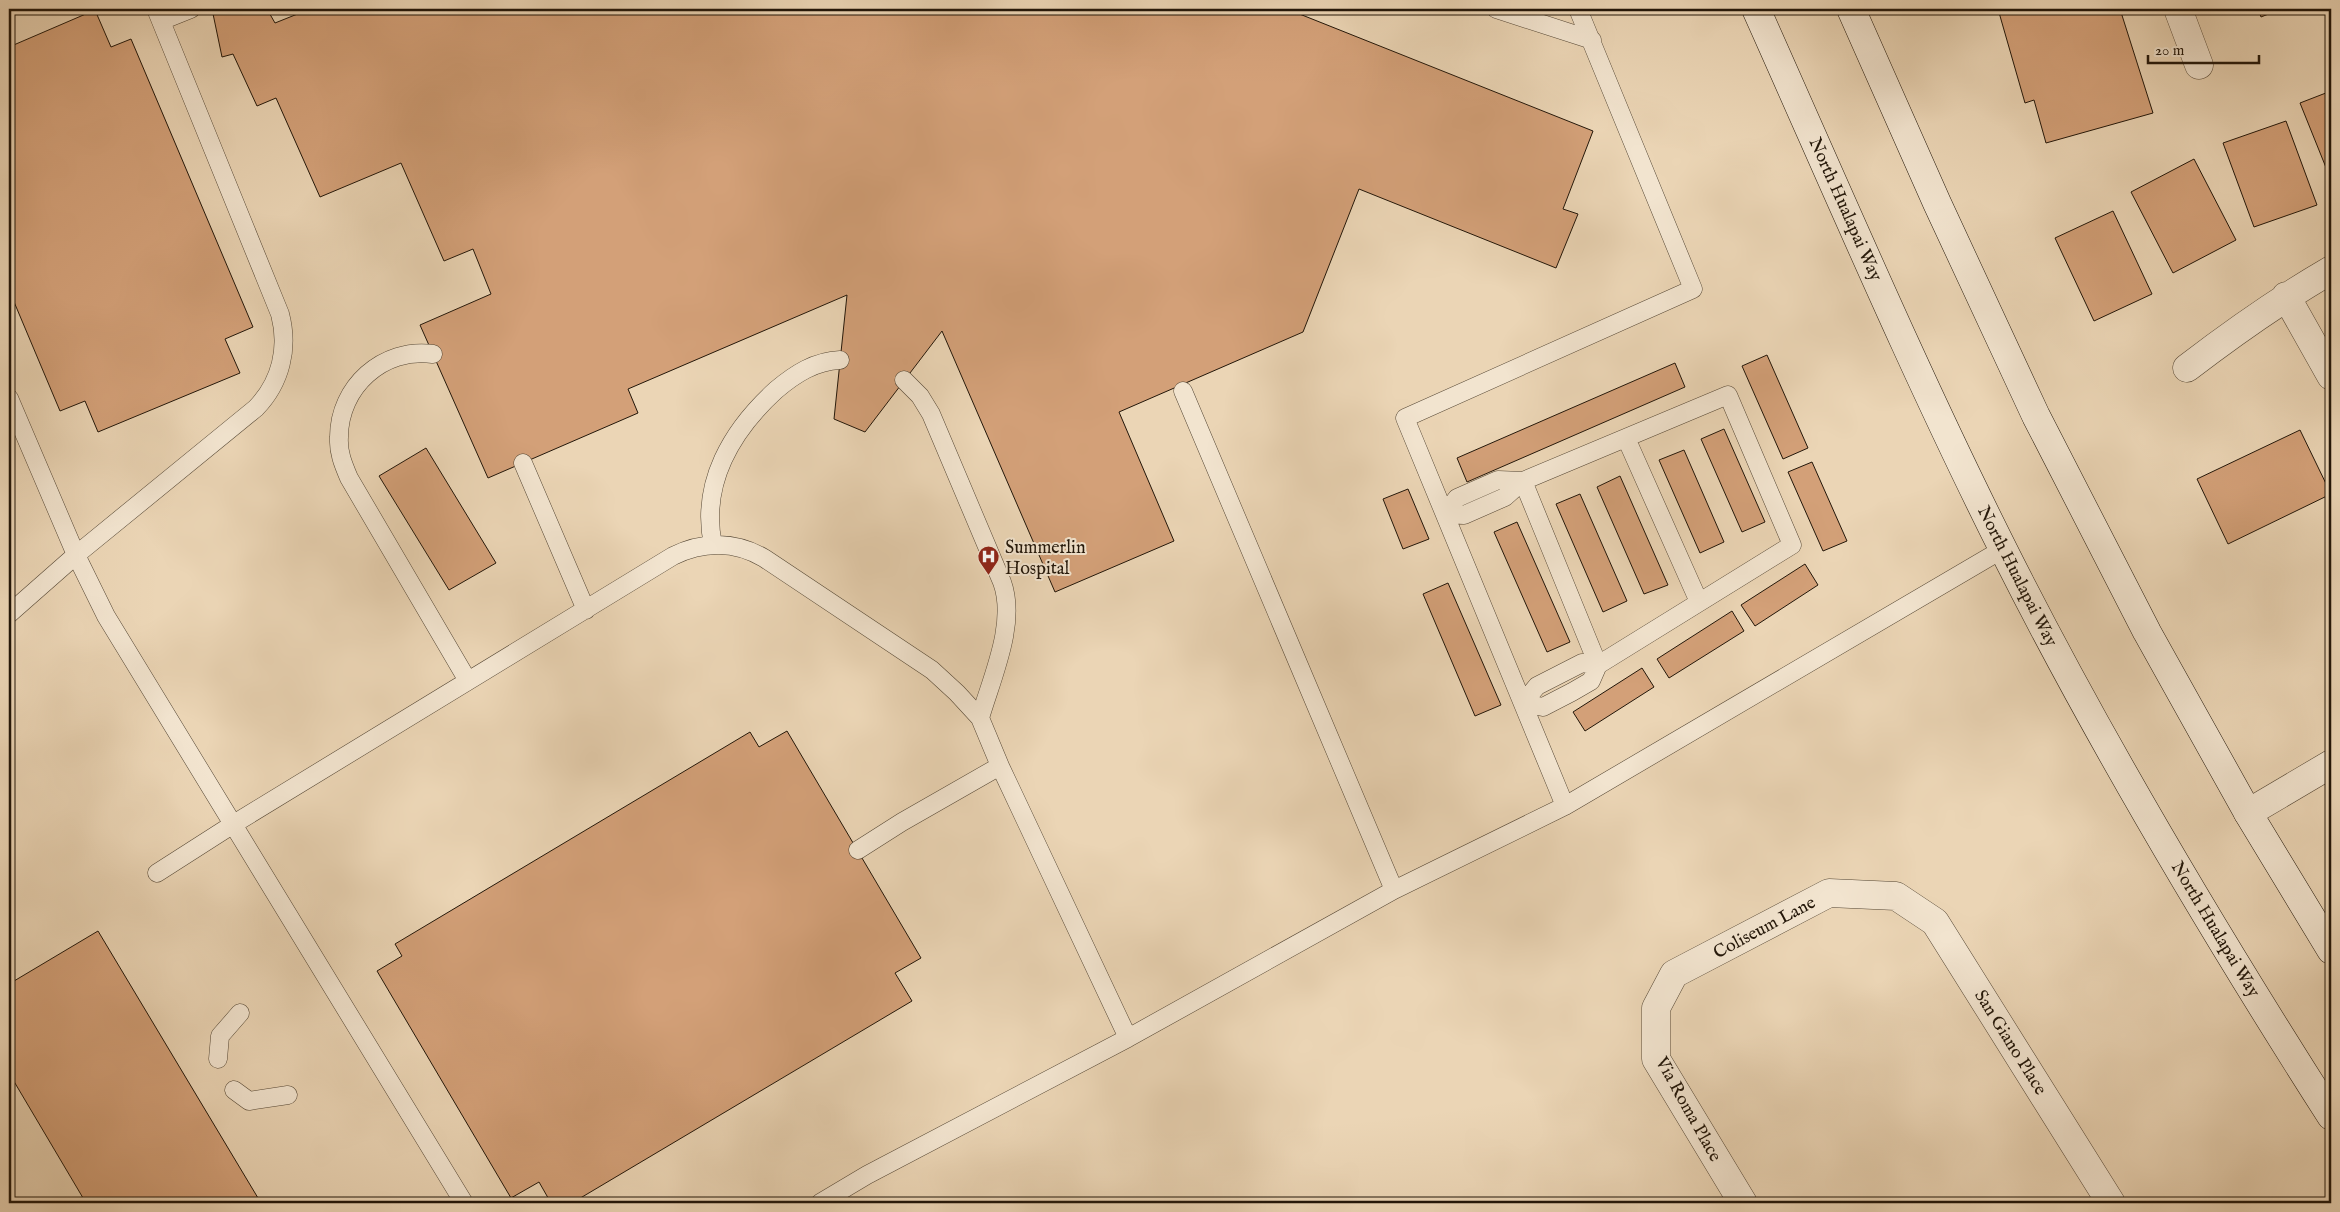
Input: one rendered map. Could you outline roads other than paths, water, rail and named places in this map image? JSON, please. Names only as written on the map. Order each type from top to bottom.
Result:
[{"type":"main road","name":"North Hualapai Way","points":[[1756,9],[1920,376],[2003,549],[2094,723],[2144,810],[2331,1116]]},
{"type":"main road","points":[[1851,9],[1937,203],[2036,416],[2146,632],[2248,813],[2331,950]]},
{"type":"main road","points":[[2178,9],[2199,64]]},
{"type":"main road","points":[[2187,368],[2231,334],[2286,296],[2331,270]]},
{"type":"main road","points":[[2286,296],[2331,376]]},
{"type":"main road","points":[[2248,813],[2331,764]]},
{"type":"main road","name":"Coliseum Lane","points":[[1656,1008],[1674,974],[1829,893],[1896,896]]},
{"type":"main road","name":"San Giano Place","points":[[1896,896],[1936,922],[2111,1203]]},
{"type":"main road","name":"Via Roma Place","points":[[1656,1008],[1656,1059],[1743,1203]]},
{"type":"lane","points":[[9,614],[76,555],[256,408],[264,400],[276,380],[284,347],[280,314],[158,15],[191,9]]},
{"type":"lane","points":[[1496,9],[1592,40]]},
{"type":"lane","points":[[1565,806],[1405,418],[1693,289],[1578,9]]},
{"type":"lane","points":[[433,354],[400,356],[382,363],[365,376],[352,391],[343,409],[339,429],[340,449],[349,478],[468,681]]},
{"type":"lane","points":[[713,545],[709,520],[711,494],[720,464],[738,431],[762,402],[793,376],[817,364],[840,360]]},
{"type":"lane","points":[[904,380],[920,396],[931,414],[998,573],[1007,599],[1006,627],[980,718]]},
{"type":"lane","points":[[1183,391],[1394,890]]},
{"type":"lane","points":[[1445,514],[1464,515],[1505,497],[1523,482],[1728,395],[1792,544],[1598,665],[1591,680],[1572,692],[1543,707],[1523,703]]},
{"type":"lane","points":[[9,398],[76,555],[106,616],[464,1203]]},
{"type":"lane","points":[[1626,438],[1699,602]]},
{"type":"lane","points":[[523,463],[586,610]]},
{"type":"lane","points":[[1523,482],[1598,665]]},
{"type":"lane","points":[[157,873],[232,824],[678,554],[692,548],[713,545],[734,546],[764,558],[932,670],[980,718],[1000,766],[1128,1038]]},
{"type":"lane","points":[[820,1203],[867,1175],[1128,1038],[1394,890],[1565,806],[2003,549]]},
{"type":"lane","points":[[858,850],[902,822],[1000,766]]},
{"type":"lane","points":[[218,1059],[220,1036],[240,1014]]},
{"type":"lane","points":[[234,1090],[249,1101],[288,1095]]},
{"type":"place","name":"Summerlin Hospital","points":[[989,576]]}]
